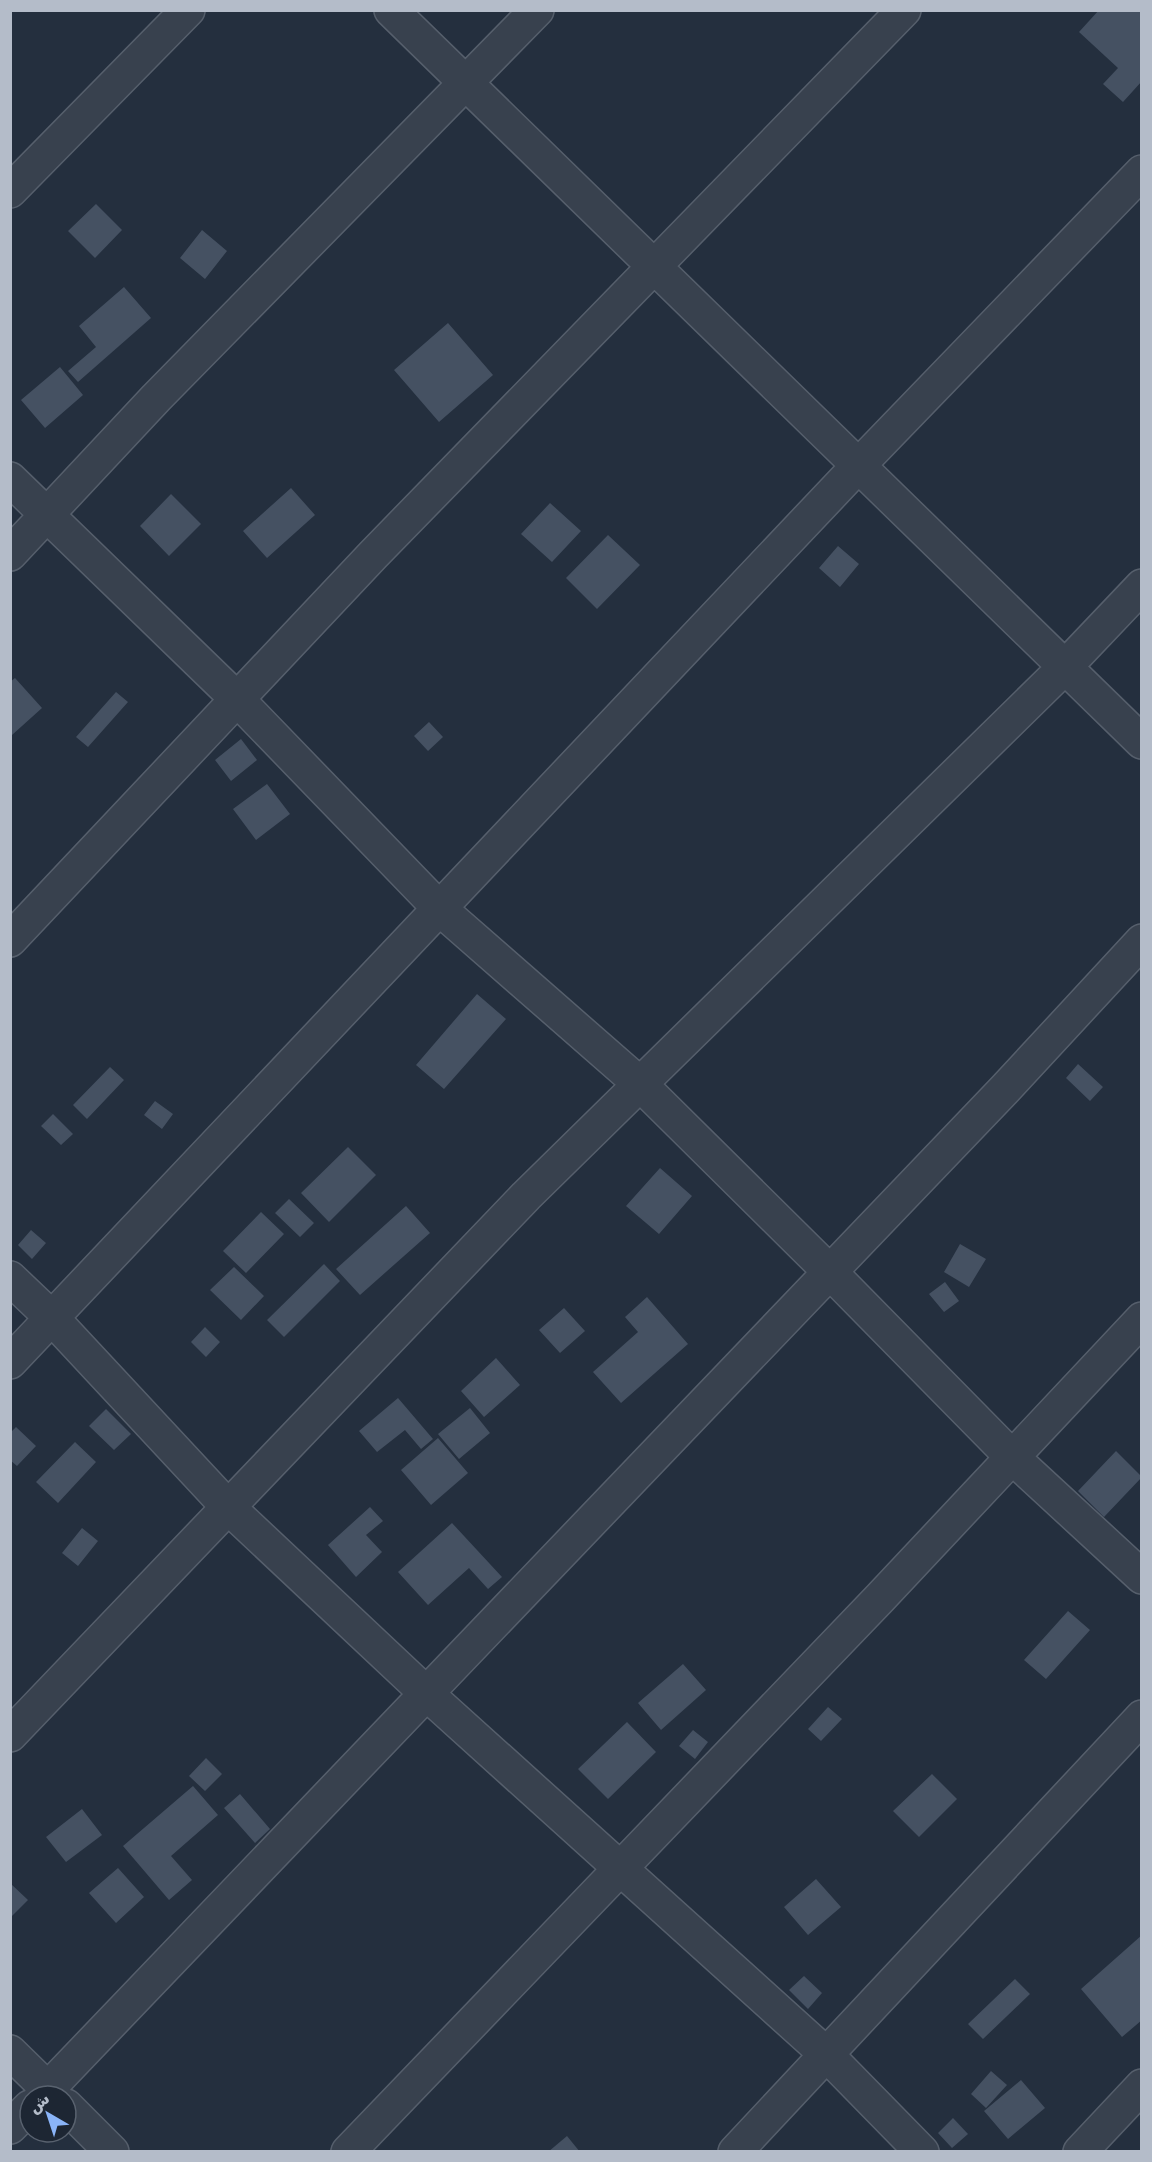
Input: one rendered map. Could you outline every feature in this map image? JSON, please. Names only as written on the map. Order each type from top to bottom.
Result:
[{"type":"street","points":[[10,191],[188,10]]},
{"type":"street","points":[[391,10],[1142,742]]},
{"type":"street","points":[[10,554],[156,398],[467,84],[537,10]]},
{"type":"street","points":[[10,939],[372,555],[904,10]]},
{"type":"street","points":[[10,1362],[858,466],[1142,172]]},
{"type":"street","points":[[10,479],[237,699],[440,909],[640,1084],[1012,1457],[1142,1577]]},
{"type":"street","points":[[10,1735],[526,1196],[1065,667],[1142,586]]},
{"type":"street","points":[[62,2084],[427,1694],[1013,1080],[1142,941]]},
{"type":"street","points":[[10,1278],[52,1318],[228,1507],[427,1694],[826,2054],[922,2151]]},
{"type":"street","points":[[348,2151],[880,1598],[1142,1319]]},
{"type":"street","points":[[735,2151],[1142,1717]]},
{"type":"street","points":[[10,2052],[36,2084]]},
{"type":"street","points":[[1080,2151],[1142,2086]]},
{"type":"street","points":[[78,2123],[112,2151]]},
{"type":"building","points":[[1099,10],[1142,10],[1142,81],[1123,102],[1103,84],[1118,68],[1079,32]]},
{"type":"building","points":[[96,204],[122,230],[95,258],[68,231]]},
{"type":"building","points":[[202,230],[227,251],[205,279],[180,258]]},
{"type":"building","points":[[124,287],[151,318],[78,382],[68,371],[96,347],[79,326]]},
{"type":"building","points":[[448,323],[493,375],[439,422],[394,370]]},
{"type":"building","points":[[60,367],[83,395],[45,428],[21,400]]},
{"type":"building","points":[[291,488],[315,515],[267,558],[243,531]]},
{"type":"building","points":[[171,494],[201,524],[169,556],[140,526]]},
{"type":"building","points":[[550,503],[581,531],[552,562],[521,534]]},
{"type":"building","points":[[608,535],[640,565],[597,609],[566,578]]},
{"type":"building","points":[[838,546],[859,564],[840,587],[819,568]]},
{"type":"building","points":[[15,678],[42,708],[12,735],[10,682]]},
{"type":"building","points":[[116,692],[128,702],[88,747],[76,737]]},
{"type":"building","points":[[429,722],[443,737],[428,751],[414,736]]},
{"type":"building","points":[[241,739],[257,760],[231,781],[215,760]]},
{"type":"building","points":[[267,784],[290,814],[256,840],[233,809]]},
{"type":"building","points":[[477,994],[506,1019],[444,1089],[416,1065]]},
{"type":"building","points":[[1078,1064],[1103,1087],[1090,1101],[1066,1078]]},
{"type":"building","points":[[110,1067],[124,1080],[87,1119],[73,1105]]},
{"type":"building","points":[[155,1101],[173,1114],[162,1129],[144,1115]]},
{"type":"building","points":[[53,1114],[73,1134],[61,1145],[41,1126]]},
{"type":"building","points":[[348,1147],[376,1175],[329,1222],[301,1193]]},
{"type":"building","points":[[660,1168],[692,1196],[659,1234],[626,1206]]},
{"type":"building","points":[[289,1199],[314,1223],[300,1237],[275,1213]]},
{"type":"building","points":[[406,1206],[430,1233],[360,1295],[336,1269]]},
{"type":"building","points":[[261,1212],[284,1234],[246,1273],[223,1251]]},
{"type":"building","points":[[31,1230],[46,1243],[32,1259],[18,1245]]},
{"type":"building","points":[[960,1244],[986,1259],[969,1287],[944,1272]]},
{"type":"building","points":[[324,1264],[340,1281],[284,1337],[267,1320]]},
{"type":"building","points":[[234,1267],[264,1296],[241,1320],[210,1290]]},
{"type":"building","points":[[945,1282],[959,1301],[944,1312],[929,1294]]},
{"type":"building","points":[[647,1297],[688,1344],[621,1403],[593,1372],[638,1332],[625,1317]]},
{"type":"building","points":[[564,1308],[585,1331],[560,1353],[539,1330]]},
{"type":"building","points":[[205,1327],[220,1342],[206,1357],[191,1342]]},
{"type":"building","points":[[496,1358],[520,1385],[484,1417],[461,1391]]},
{"type":"building","points":[[398,1398],[433,1439],[421,1449],[405,1430],[377,1452],[359,1431]]},
{"type":"building","points":[[470,1408],[490,1433],[459,1459],[438,1434]]},
{"type":"building","points":[[106,1409],[131,1434],[114,1450],[89,1426]]},
{"type":"building","points":[[16,1427],[36,1446],[17,1466],[10,1460],[10,1433]]},
{"type":"building","points":[[438,1438],[468,1473],[431,1505],[401,1470]]},
{"type":"building","points":[[75,1442],[96,1462],[58,1503],[36,1482]]},
{"type":"building","points":[[1116,1451],[1142,1477],[1104,1517],[1078,1491]]},
{"type":"building","points":[[370,1507],[383,1521],[366,1535],[382,1552],[356,1577],[328,1545]]},
{"type":"building","points":[[452,1523],[502,1577],[488,1589],[469,1568],[428,1605],[398,1572]]},
{"type":"building","points":[[82,1528],[98,1541],[78,1566],[62,1553]]},
{"type":"building","points":[[1068,1611],[1090,1630],[1046,1679],[1024,1660]]},
{"type":"building","points":[[683,1664],[706,1690],[661,1730],[638,1703]]},
{"type":"building","points":[[828,1707],[842,1719],[821,1741],[808,1729]]},
{"type":"building","points":[[627,1722],[656,1752],[608,1799],[578,1769]]},
{"type":"building","points":[[693,1730],[708,1742],[695,1759],[679,1746]]},
{"type":"building","points":[[206,1758],[222,1774],[205,1791],[189,1776]]},
{"type":"building","points":[[932,1774],[957,1799],[919,1837],[893,1811]]},
{"type":"building","points":[[193,1786],[218,1815],[171,1856],[192,1880],[169,1900],[123,1846]]},
{"type":"building","points":[[240,1794],[270,1829],[255,1843],[224,1808]]},
{"type":"building","points":[[82,1809],[102,1835],[66,1862],[46,1837]]},
{"type":"building","points":[[118,1868],[144,1897],[116,1923],[89,1893]]},
{"type":"building","points":[[816,1879],[841,1907],[808,1935],[784,1907]]},
{"type":"building","points":[[10,1883],[28,1900],[10,1918]]},
{"type":"building","points":[[1142,1935],[1142,2020],[1122,2037],[1081,1989]]},
{"type":"building","points":[[804,1976],[822,1993],[808,2009],[789,1990]]},
{"type":"building","points":[[1015,1979],[1030,1994],[983,2039],[968,2024]]},
{"type":"building","points":[[991,2071],[1007,2085],[986,2108],[971,2094]]},
{"type":"building","points":[[1021,2080],[1045,2108],[1008,2139],[984,2111]]},
{"type":"building","points":[[953,2118],[968,2134],[952,2148],[938,2133]]},
{"type":"building","points":[[567,2136],[580,2152],[548,2152]]}]
